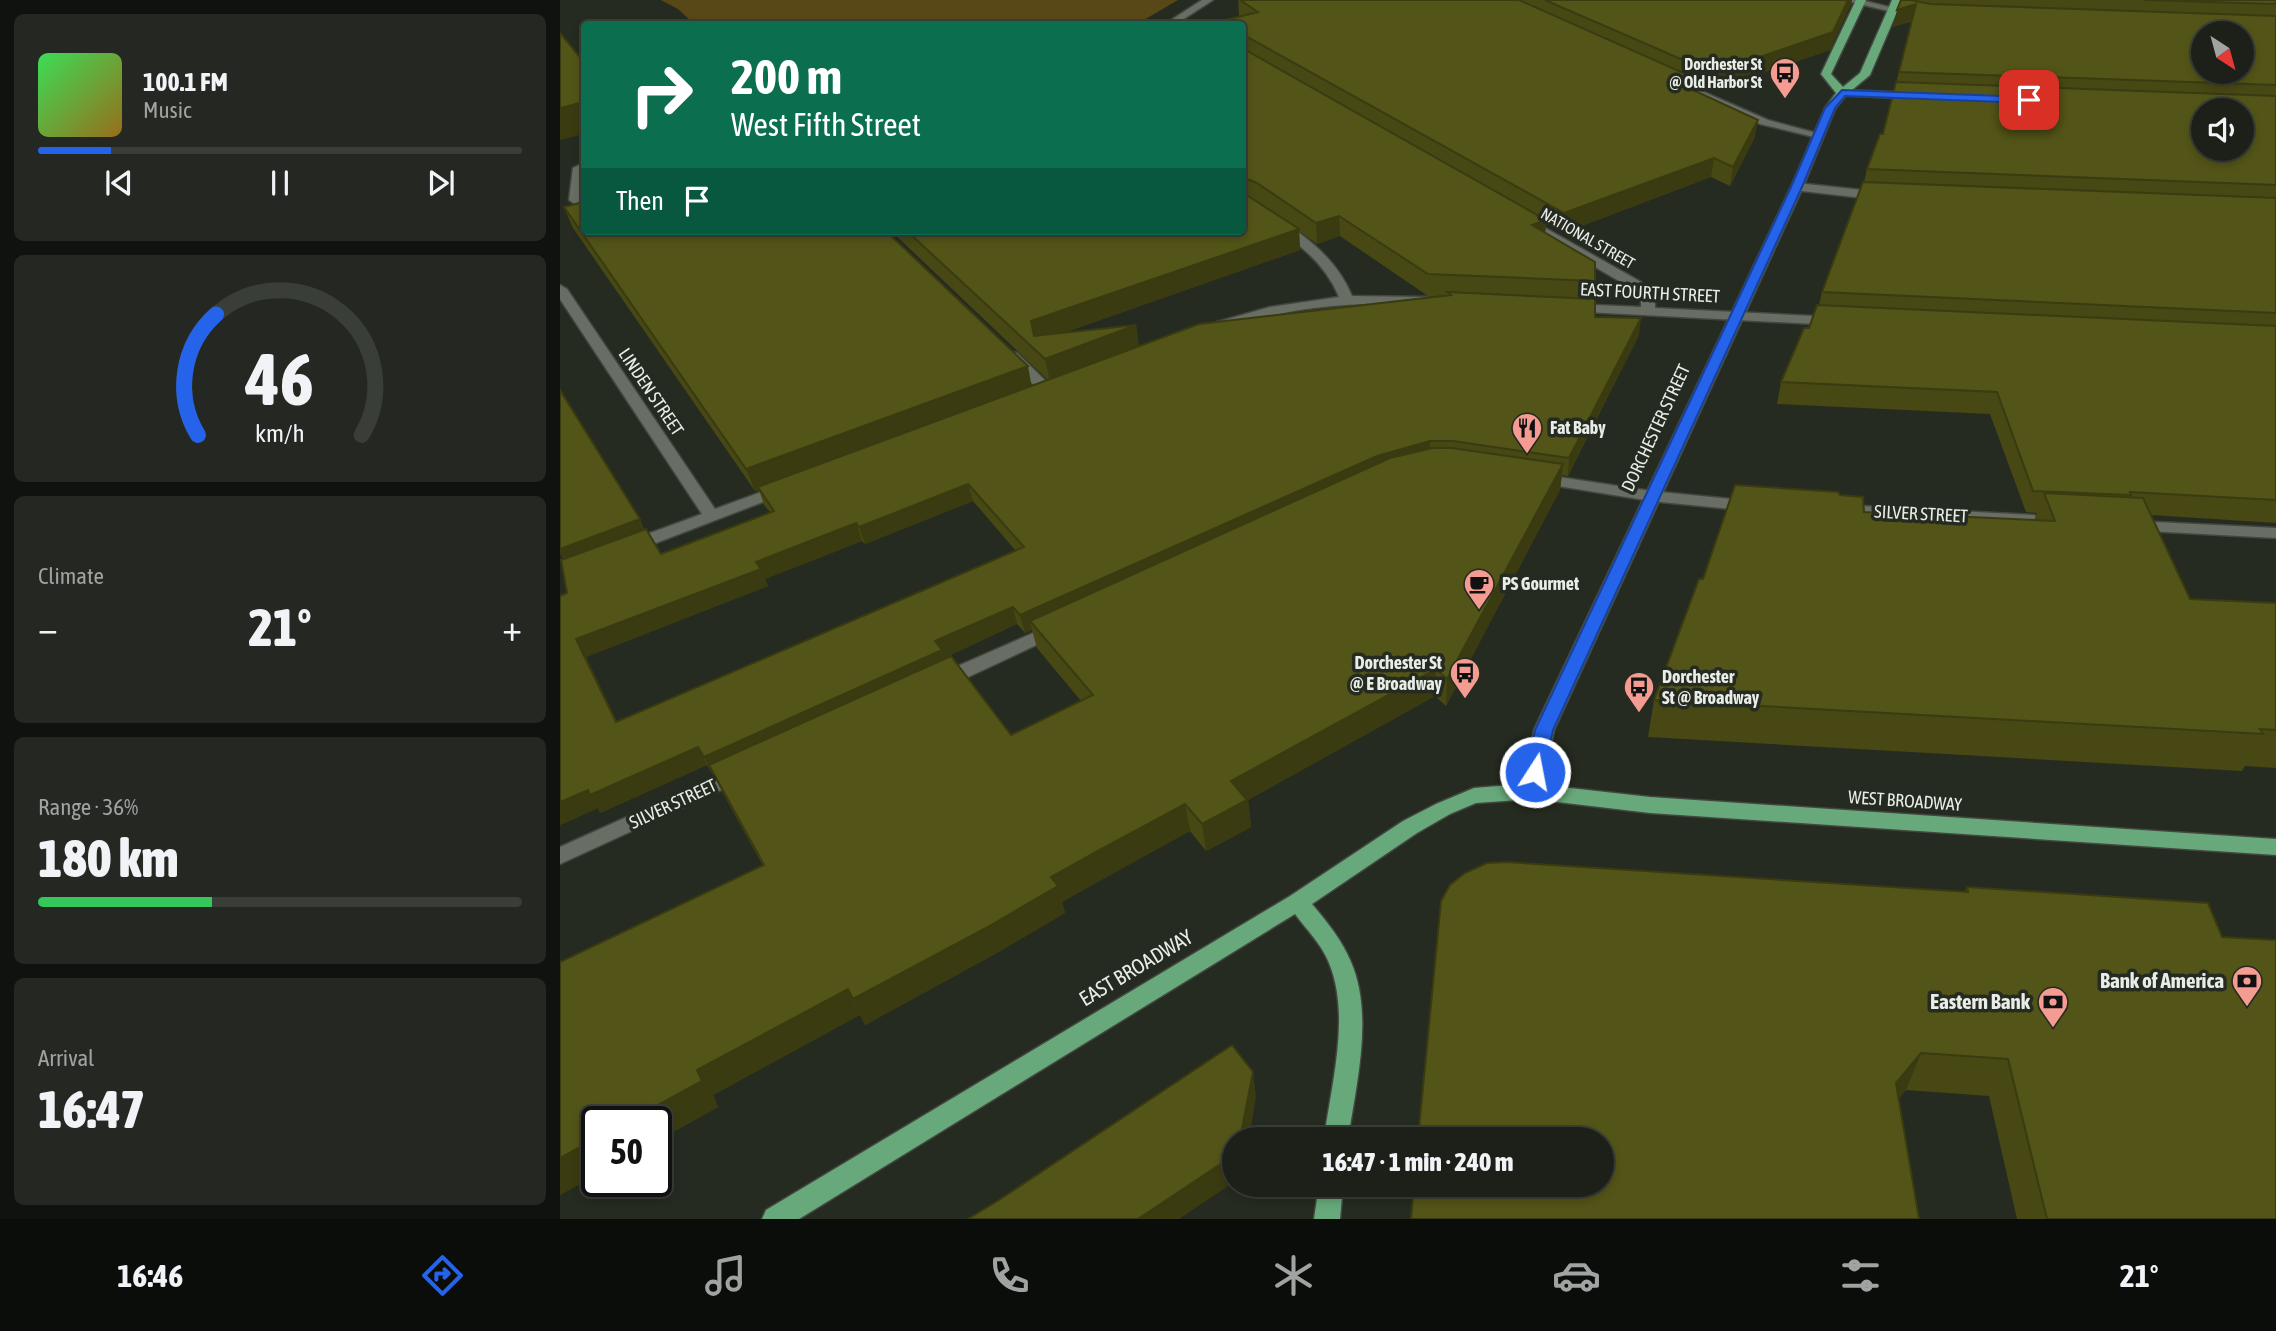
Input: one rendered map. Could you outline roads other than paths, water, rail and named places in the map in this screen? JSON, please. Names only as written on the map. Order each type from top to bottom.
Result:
[{"type":"main road","points":[[1842,93],[1826,74],[1860,2]]},
{"type":"main road","name":"DORCHESTER STREET","points":[[1532,791],[1544,730],[1797,187],[1830,108],[1842,93],[1866,75],[1895,5]]},
{"type":"main road","name":"WEST BROADWAY","points":[[1532,791],[1650,805],[2276,846]]},
{"type":"main road","name":"EAST BROADWAY","points":[[775,1219],[1298,902],[1443,809],[1474,796],[1532,791]]},
{"type":"main road","points":[[1298,902],[1332,947],[1343,973],[1349,1014],[1337,1127]]},
{"type":"main road","points":[[1327,1219],[1330,1197]]},
{"type":"street","points":[[1175,21],[1208,0]]},
{"type":"street","points":[[1848,0],[1895,5],[1926,15]]},
{"type":"street","points":[[1683,86],[1765,122],[1818,135]]},
{"type":"street","points":[[1842,93],[1934,97]]},
{"type":"street","points":[[560,202],[580,199],[579,168]]},
{"type":"street","points":[[1797,187],[1891,196]]},
{"type":"street","points":[[1246,204],[1327,261],[1341,281],[1346,299]]},
{"type":"street","name":"NATIONAL STREET","points":[[1516,215],[1636,285],[1648,302],[1648,312]]},
{"type":"street","name":"LINDEN STREET","points":[[560,289],[711,516]]},
{"type":"street","points":[[1203,331],[1271,310],[1346,299],[1441,302]]},
{"type":"street","name":"EAST FOURTH STREET","points":[[1552,307],[1849,321]]},
{"type":"street","points":[[997,342],[1047,390]]},
{"type":"street","points":[[1520,475],[1651,496],[1773,507]]},
{"type":"street","points":[[610,554],[801,482]]},
{"type":"street","name":"SILVER STREET","points":[[1828,510],[2045,521]]},
{"type":"street","points":[[2113,524],[2276,533]]},
{"type":"street","points":[[928,688],[1067,624]]},
{"type":"street","name":"SILVER STREET","points":[[560,856],[750,769]]},
{"type":"place","name":"Dorchester St @ Old Harbor St","points":[[1785,100]]},
{"type":"place","name":"Fat Baby","points":[[1527,455]]},
{"type":"place","name":"PS Gourmet","points":[[1479,611]]},
{"type":"place","name":"Dorchester St @ E Broadway","points":[[1465,700]]},
{"type":"place","name":"Dorchester St @ Broadway","points":[[1639,714]]},
{"type":"place","name":"Bank of America","points":[[2247,1008]]},
{"type":"place","name":"Eastern Bank","points":[[2053,1029]]}]
